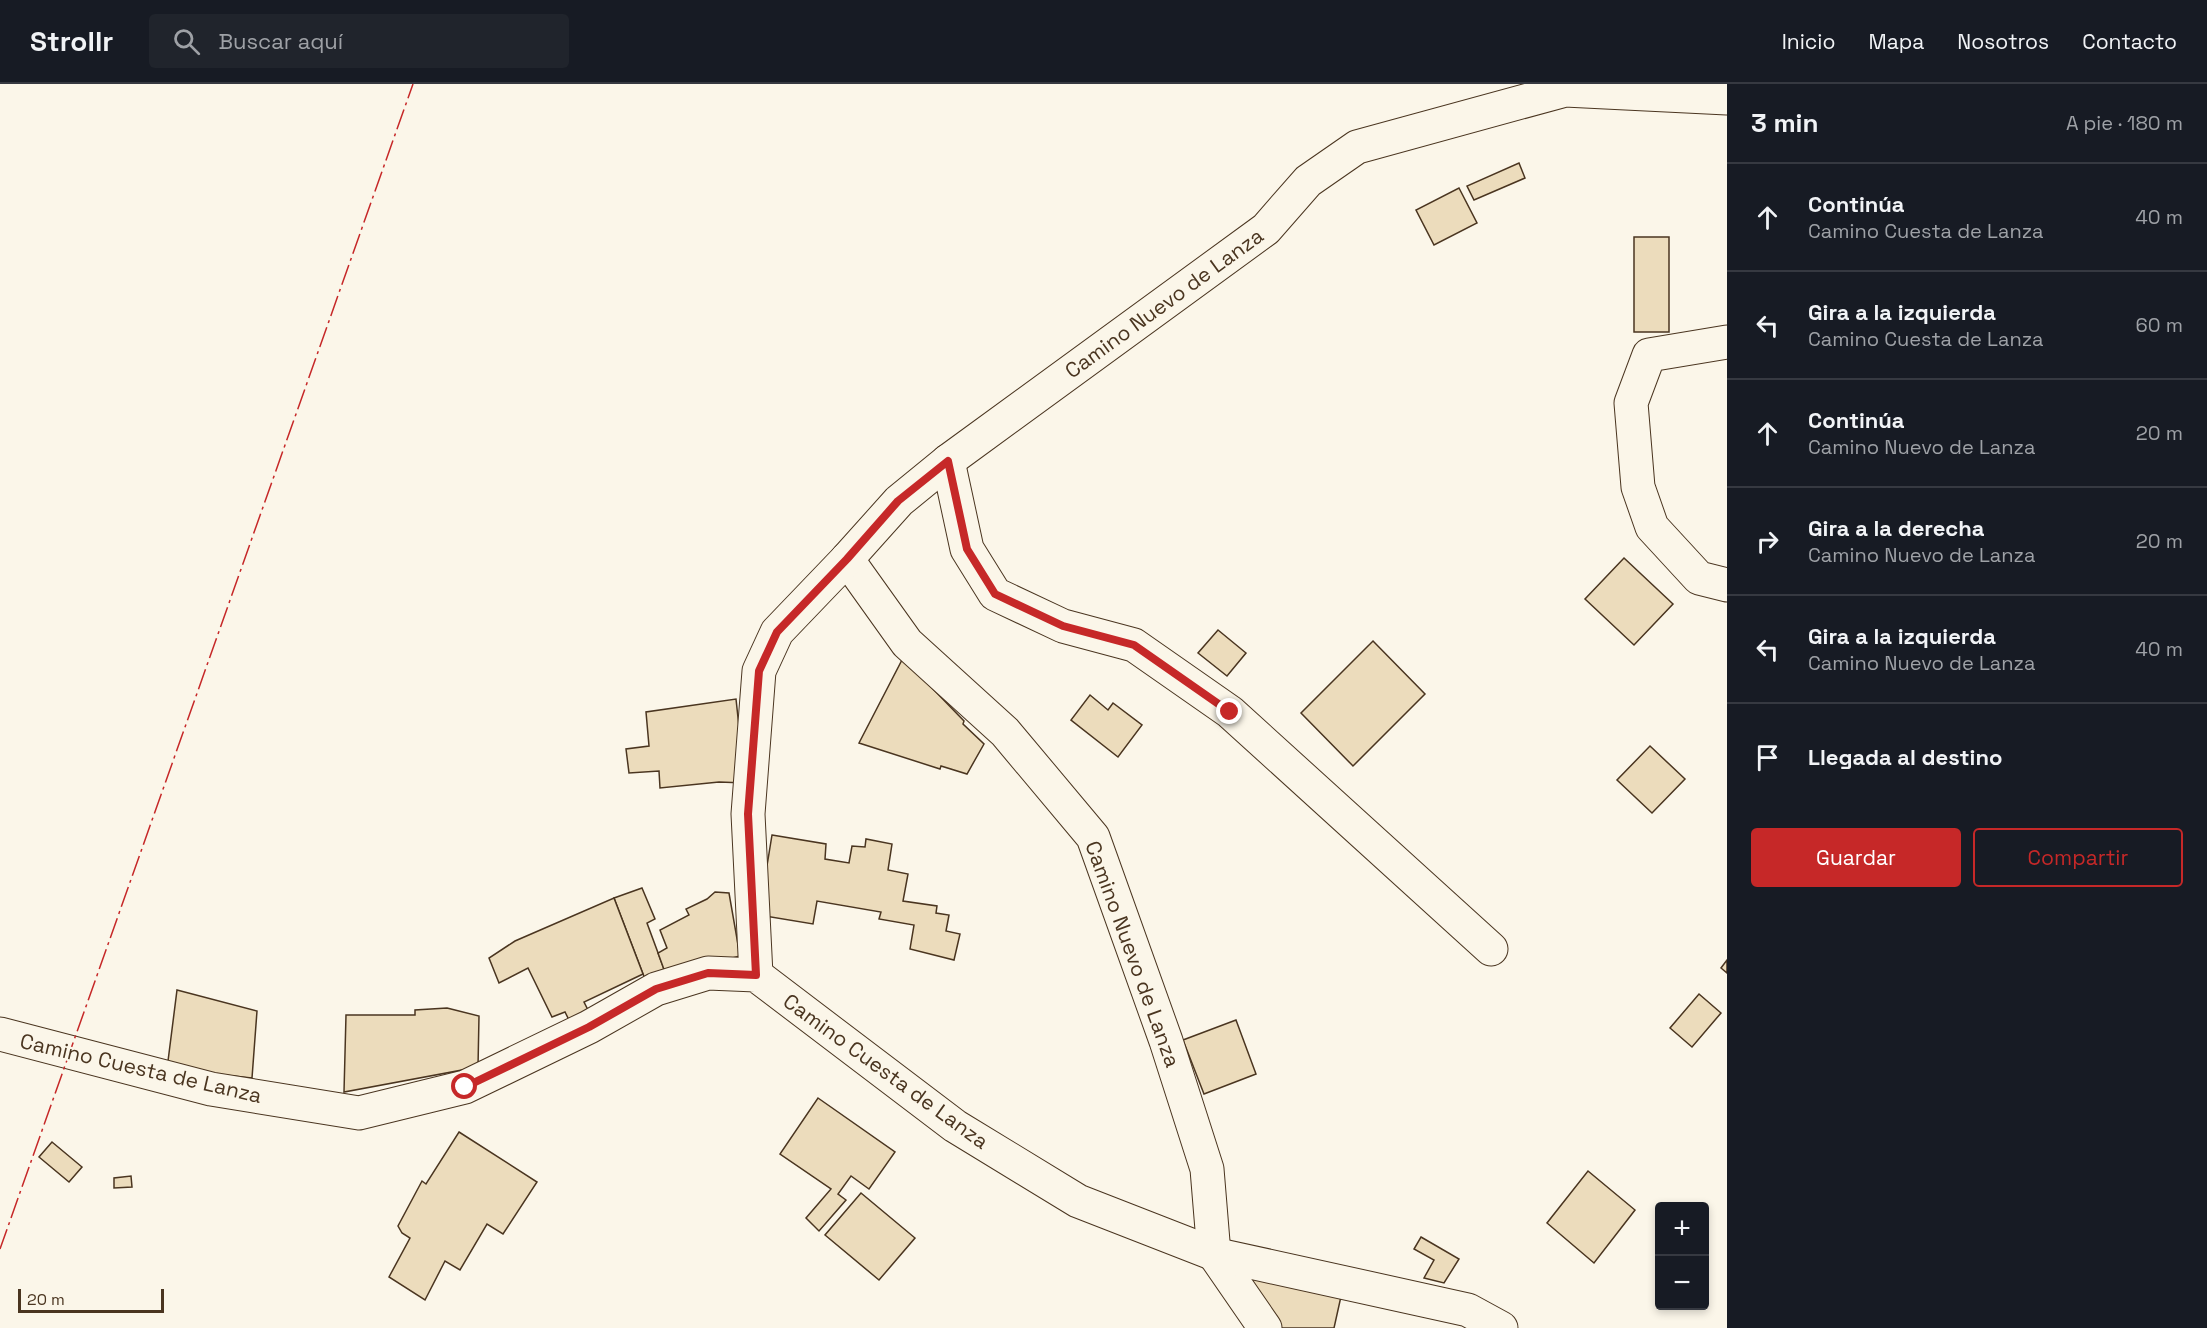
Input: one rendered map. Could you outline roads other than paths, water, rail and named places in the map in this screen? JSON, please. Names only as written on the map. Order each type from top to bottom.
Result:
[{"type":"street","name":"Camino Nuevo de Lanza","points":[[1214,1254],[1207,1169],[1166,1041],[1093,837],[1005,732],[907,644],[847,559],[898,501],[948,461],[1266,229],[1308,181],[1357,147],[1565,90],[1727,98]]},
{"type":"street","points":[[1727,342],[1649,355],[1631,403],[1638,487],[1652,527],[1699,578],[1727,585]]},
{"type":"street","points":[[948,461],[967,549],[995,594],[1063,626],[1134,645],[1230,712],[1491,949]]},
{"type":"street","points":[[756,975],[748,814],[759,671],[777,632],[847,559]]},
{"type":"street","name":"Camino Cuesta de Lanza","points":[[0,1034],[211,1089],[359,1113],[465,1087],[589,1027],[656,989],[708,973],[756,975],[955,1126],[1077,1201],[1214,1254],[1468,1310],[1501,1328]]},
{"type":"street","points":[[1214,1254],[1265,1328]]}]
